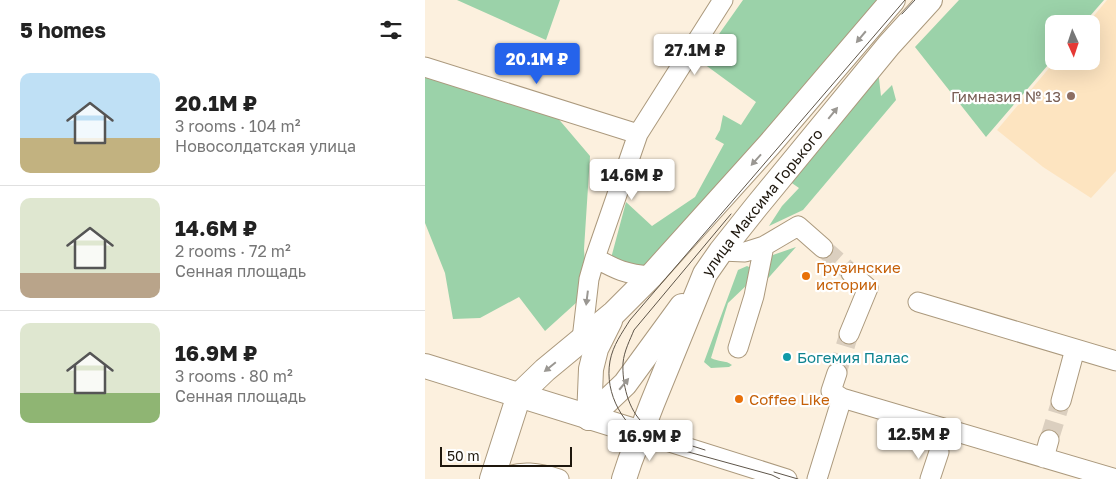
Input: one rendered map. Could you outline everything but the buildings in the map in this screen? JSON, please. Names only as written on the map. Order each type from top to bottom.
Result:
[{"type":"main road","name":"улица Максима Горького","points":[[519,395],[545,370],[613,313],[651,276],[769,145],[893,0]]},
{"type":"main road","name":"улица Максима Горького","points":[[624,479],[705,274],[721,250],[889,45],[930,0]]},
{"type":"main road","points":[[589,418],[625,384],[705,274]]},
{"type":"main road","name":"улица Максима Горького","points":[[589,418],[591,369],[596,350],[613,313]]},
{"type":"main road","points":[[425,366],[641,433]]},
{"type":"main road","points":[[492,479],[519,395]]},
{"type":"street","points":[[582,339],[589,279],[638,134],[723,0]]},
{"type":"street","points":[[425,68],[638,134]]},
{"type":"street","points":[[721,250],[745,252],[764,246],[798,226],[823,248]]},
{"type":"street","points":[[738,348],[754,296],[764,246]]},
{"type":"street","points":[[595,258],[629,274],[651,276]]},
{"type":"street","points":[[849,334],[868,288],[851,272]]},
{"type":"street","points":[[918,302],[1116,361]]},
{"type":"street","points":[[1061,401],[1075,349]]},
{"type":"street","points":[[837,373],[831,391],[842,398],[1116,479]]},
{"type":"street","points":[[817,479],[842,398]]},
{"type":"street","points":[[641,433],[787,479]]},
{"type":"street","points":[[1044,458],[1049,440]]},
{"type":"street","points":[[930,479],[939,452]]},
{"type":"street","points":[[502,479],[529,472],[559,479]]},
{"type":"shaded area","name":"Гимназия № 13","points":[[1107,0],[1116,0],[1116,171],[1091,198],[1043,167],[997,130],[1047,70],[1100,70],[1100,15],[1094,15]]},
{"type":"green space","points":[[457,0],[560,0],[546,40]]},
{"type":"green space","points":[[743,0],[877,0],[785,114],[633,278],[610,262],[626,202],[652,226],[695,197],[724,144],[715,139],[720,130],[723,115],[741,125],[756,102],[700,61]]},
{"type":"green space","points":[[959,0],[1104,0],[1091,15],[1045,15],[1045,68],[986,137],[915,47]]},
{"type":"green space","points":[[878,70],[881,96],[892,85],[896,100],[803,210],[769,226],[782,206],[799,188],[786,179]]},
{"type":"green space","points":[[425,75],[556,116],[590,156],[584,249],[587,293],[545,331],[519,297],[480,318],[453,319],[445,273],[425,223]]},
{"type":"green space","points":[[796,247],[763,284],[770,256]]},
{"type":"green space","points":[[747,266],[755,270],[749,283],[728,303],[711,358],[732,365],[729,367],[711,368],[704,362],[738,270]]},
{"type":"tunnel","points":[[823,248],[851,273]]},
{"type":"tunnel","points":[[837,373],[849,334]]},
{"type":"tunnel","points":[[1049,440],[1061,401]]},
{"type":"tram line","points":[[780,479],[772,475],[652,442],[642,436],[625,419],[613,397],[609,373],[611,355],[630,320],[905,0]]},
{"type":"tram line","points":[[902,14],[915,0]]},
{"type":"tram line","points":[[705,450],[657,433],[638,418],[627,396],[623,363],[634,330],[731,214]]},
{"type":"tram line","points":[[774,472],[798,479]]},
{"type":"place","name":"Гимназия № 13","points":[[1071,96]]},
{"type":"place","name":"Грузинские истории","points":[[806,276]]},
{"type":"place","name":"Богемия Палас","points":[[787,357]]},
{"type":"place","name":"Coffee Like","points":[[739,399]]}]
